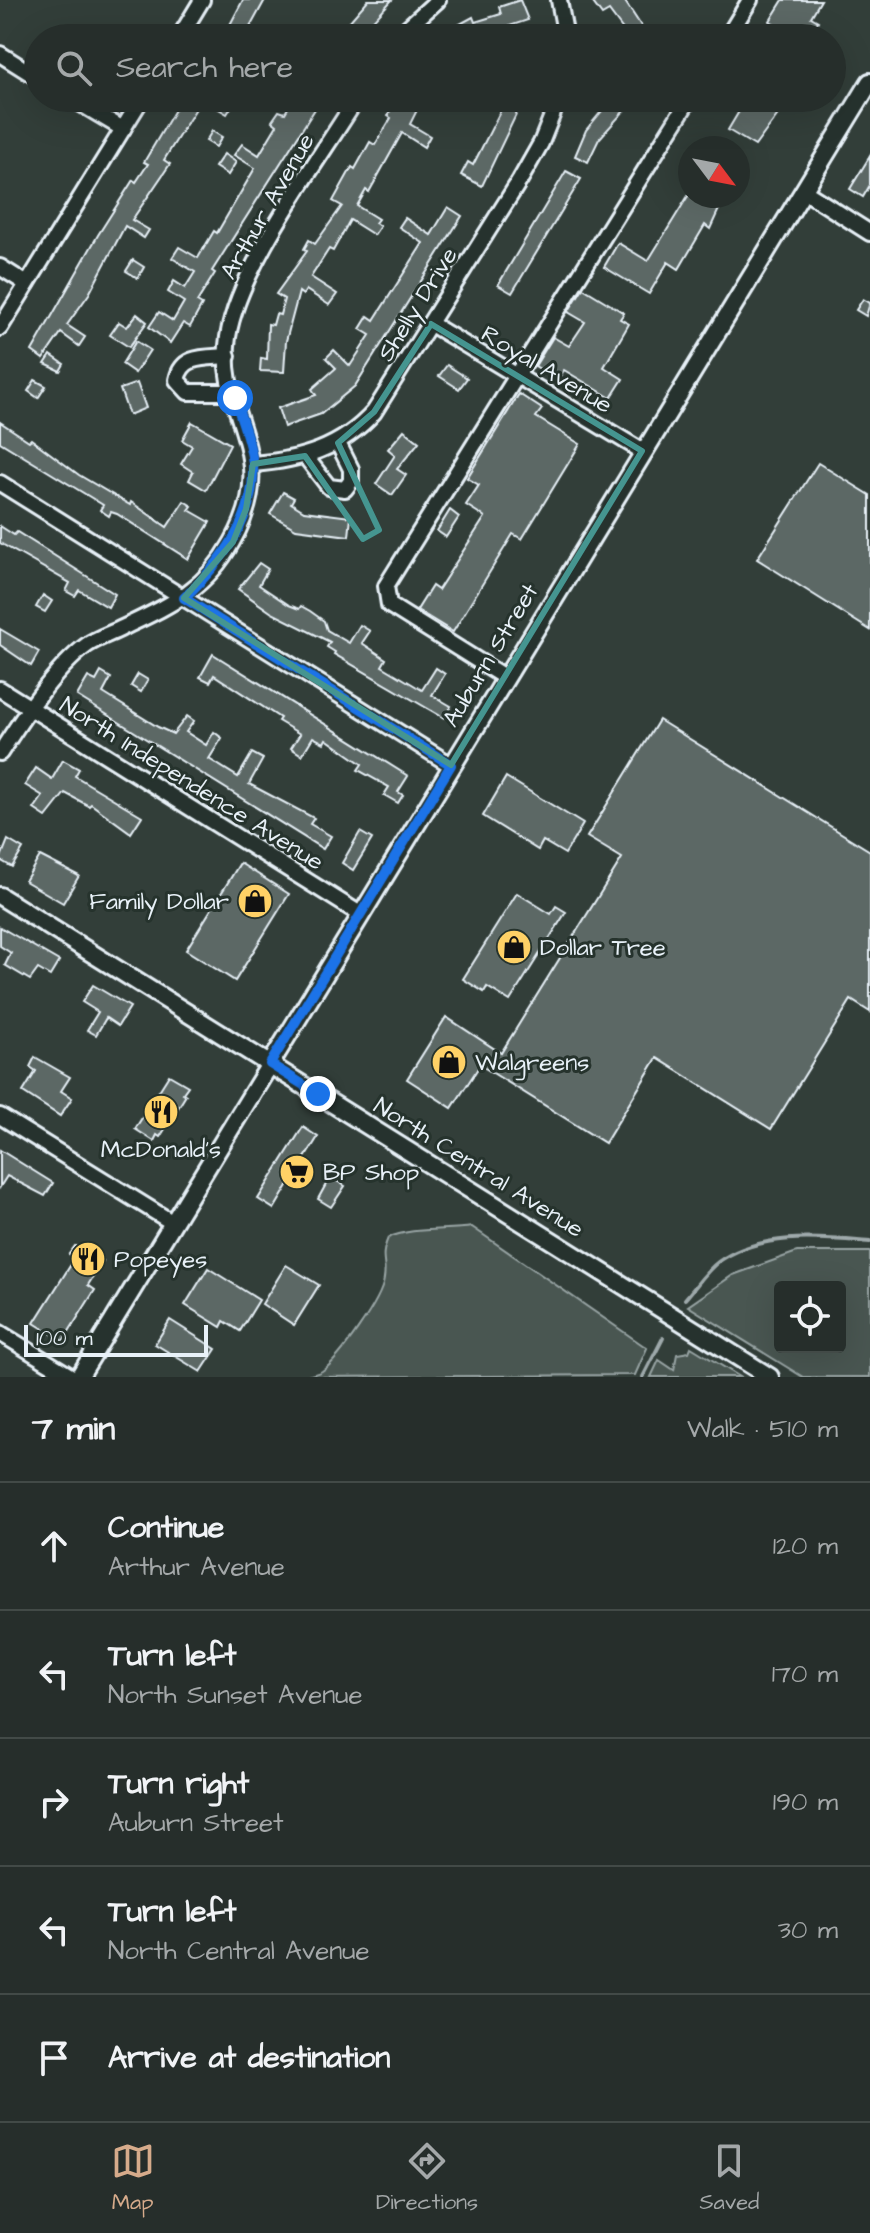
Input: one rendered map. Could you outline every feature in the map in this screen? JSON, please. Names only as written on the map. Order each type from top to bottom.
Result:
[{"type":"main road","name":"Auburn Street","points":[[79,1377],[870,82]]},
{"type":"main road","name":"North Central Avenue","points":[[0,896],[770,1377]]},
{"type":"street","points":[[187,24],[202,0]]},
{"type":"street","points":[[411,24],[438,0]]},
{"type":"street","points":[[559,0],[563,24]]},
{"type":"street","points":[[735,24],[750,0]]},
{"type":"street","points":[[0,54],[24,69]]},
{"type":"street","points":[[94,112],[123,129]]},
{"type":"street","points":[[0,328],[133,112]]},
{"type":"street","name":"Arthur Avenue","points":[[0,753],[29,707],[87,645],[184,598],[210,574],[233,542],[246,509],[253,464],[233,392],[228,337],[245,282],[348,112]]},
{"type":"street","name":"Shelly Drive","points":[[253,464],[289,461],[338,443],[374,412],[541,143],[553,112]]},
{"type":"street","points":[[504,677],[396,611],[389,605],[386,586],[681,112]]},
{"type":"street","points":[[804,191],[870,233]]},
{"type":"street","points":[[0,267],[27,284]]},
{"type":"street","name":"Royal Avenue","points":[[431,324],[642,451]]},
{"type":"street","points":[[228,356],[192,359],[181,368],[177,380],[188,392],[233,392]]},
{"type":"street","points":[[305,456],[323,482],[339,491],[350,485],[351,476],[338,443]]},
{"type":"street","points":[[0,483],[451,765]]},
{"type":"street","name":"North Independence Avenue","points":[[0,689],[360,914]]},
{"type":"street","points":[[0,1116],[173,1223]]},
{"type":"street","points":[[0,1333],[72,1377]]},
{"type":"highlighted area","points":[[431,324],[642,451],[451,765],[184,598],[233,542],[246,509],[253,464],[305,456],[363,539],[379,530],[338,443],[374,412]]},
{"type":"shaded area","points":[[472,1227],[647,1348],[635,1375],[304,1377],[320,1372],[329,1365],[368,1314],[384,1279],[384,1251],[388,1238],[417,1231]]},
{"type":"shaded area","points":[[797,1252],[870,1252],[870,1377],[803,1377],[688,1306],[733,1275]]},
{"type":"shaded area","points":[[691,1347],[740,1377],[651,1377],[659,1360],[674,1370],[677,1354],[689,1352]]},
{"type":"building","points":[[243,0],[265,0],[252,24],[230,24]]},
{"type":"building","points":[[368,0],[392,0],[370,24],[347,24]]},
{"type":"building","points":[[520,0],[528,20],[516,24],[460,24],[473,17],[475,22],[501,14],[499,7]]},
{"type":"building","points":[[591,0],[624,0],[640,24],[619,24],[609,11],[602,15]]},
{"type":"building","points":[[783,0],[821,0],[811,17],[818,21],[816,24],[775,24],[770,21]]},
{"type":"building","points":[[174,112],[194,112],[164,160],[170,164],[132,220],[149,230],[144,238],[125,226],[89,294],[67,325],[85,337],[79,346],[61,333],[43,359],[32,351],[98,235],[133,180],[136,182],[148,164],[144,162]]},
{"type":"building","points":[[278,112],[313,112],[212,271],[215,273],[197,302],[202,305],[190,327],[183,323],[170,343],[149,327],[159,312],[173,321],[184,302],[168,292],[174,281],[185,288],[195,272],[172,258],[179,247],[198,258],[214,231],[217,233],[255,168],[234,155],[242,144],[259,155],[277,125],[272,121]]},
{"type":"building","points":[[390,112],[416,112],[410,124],[430,136],[424,147],[402,133],[369,192],[366,190],[357,206],[378,219],[375,223],[380,226],[374,235],[350,220],[333,251],[329,249],[311,277],[337,294],[329,305],[306,290],[303,295],[299,292],[286,341],[284,372],[260,371],[261,358],[267,359],[268,324],[273,325],[276,314],[280,315],[284,299],[276,294],[307,251],[304,249],[309,240],[315,244],[342,206],[333,201],[370,142],[375,145],[391,118],[388,116]]},
{"type":"building","points":[[500,112],[517,112],[482,186],[461,175],[468,162],[473,165]]},
{"type":"building","points":[[601,112],[623,112],[599,139],[588,162],[575,156],[586,130]]},
{"type":"building","points":[[739,112],[780,112],[755,146],[750,143],[750,136],[738,136],[728,130]]},
{"type":"building","points":[[212,131],[222,137],[216,147],[206,141]]},
{"type":"building","points":[[224,154],[236,162],[228,175],[215,167]]},
{"type":"building","points":[[870,156],[870,185],[863,197],[850,189]]},
{"type":"building","points":[[566,171],[581,179],[512,293],[498,285]]},
{"type":"building","points":[[448,207],[462,216],[355,386],[321,414],[284,427],[278,408],[316,395],[312,389],[336,368],[326,358],[334,350],[350,366],[370,335],[360,329],[368,316],[374,320],[423,243],[399,227],[405,218],[431,235]]},
{"type":"building","points":[[681,208],[720,208],[710,229],[705,225],[679,269],[668,262],[649,294],[604,267],[618,243],[648,261]]},
{"type":"building","points":[[133,260],[144,267],[138,278],[126,271]]},
{"type":"building","points":[[583,288],[624,313],[620,319],[629,324],[604,367],[623,379],[611,398],[564,370],[558,380],[535,366],[553,337],[569,346],[585,322],[568,312]]},
{"type":"building","points":[[863,299],[870,303],[866,316],[856,310]]},
{"type":"building","points":[[137,314],[147,322],[129,347],[110,335],[119,322],[127,327]]},
{"type":"building","points":[[136,341],[150,350],[135,373],[122,364]]},
{"type":"building","points":[[51,355],[64,364],[60,371],[45,364]]},
{"type":"building","points":[[447,365],[467,378],[459,389],[439,376]]},
{"type":"building","points":[[35,380],[46,386],[38,398],[28,391]]},
{"type":"building","points":[[137,383],[146,408],[129,415],[120,389]]},
{"type":"building","points":[[519,394],[542,409],[536,417],[580,444],[522,539],[513,534],[453,632],[417,610],[432,586],[438,590],[485,517],[466,505],[479,485],[467,478]]},
{"type":"building","points":[[0,422],[29,441],[31,439],[79,475],[130,505],[131,502],[167,527],[184,501],[192,506],[189,510],[210,522],[188,559],[117,514],[111,512],[109,516],[100,510],[103,505],[0,442]]},
{"type":"building","points":[[192,422],[230,444],[206,490],[189,480],[193,472],[181,464],[192,446],[182,440]]},
{"type":"building","points":[[404,430],[419,442],[397,469],[406,475],[392,495],[376,484],[395,455],[388,449]]},
{"type":"building","points":[[818,463],[870,495],[870,630],[757,559]]},
{"type":"building","points":[[283,492],[294,498],[291,503],[304,511],[351,517],[349,536],[296,529],[270,514]]},
{"type":"building","points":[[450,510],[459,517],[446,537],[437,531]]},
{"type":"building","points":[[0,526],[14,535],[17,532],[115,594],[108,607],[79,590],[75,596],[66,591],[70,583],[0,543]]},
{"type":"building","points":[[259,563],[268,569],[259,585],[289,605],[310,611],[324,621],[327,630],[349,643],[360,625],[370,631],[362,643],[386,659],[382,666],[422,690],[436,668],[445,674],[432,695],[451,706],[444,718],[334,654],[327,647],[330,642],[272,613],[238,589]]},
{"type":"building","points":[[43,595],[52,601],[45,612],[36,607]]},
{"type":"building","points":[[0,629],[39,652],[31,666],[0,645]]},
{"type":"building","points":[[213,654],[408,776],[398,792],[403,795],[398,803],[384,795],[389,787],[358,770],[362,764],[326,739],[324,743],[313,737],[302,755],[291,748],[300,734],[278,721],[280,718],[214,675],[210,682],[200,677]]},
{"type":"building","points":[[101,672],[111,678],[103,693],[158,727],[173,734],[187,716],[194,721],[186,732],[206,745],[214,732],[222,738],[209,759],[238,777],[252,753],[263,759],[249,784],[314,818],[310,824],[331,836],[323,849],[77,696],[88,677],[96,681]]},
{"type":"building","points":[[138,674],[148,680],[141,692],[131,686]]},
{"type":"building","points":[[659,720],[870,851],[870,1012],[851,1000],[771,1129],[657,1058],[605,1143],[480,1065],[452,1108],[407,1079],[446,1017],[501,1053],[622,858],[587,837]]},
{"type":"building","points":[[63,760],[79,769],[75,776],[142,816],[131,833],[91,804],[89,806],[65,793],[46,817],[34,809],[43,796],[25,785],[36,768],[52,779]]},
{"type":"building","points":[[506,777],[583,824],[565,854],[543,841],[538,850],[483,816]]},
{"type":"building","points":[[360,832],[372,839],[353,870],[342,863]]},
{"type":"building","points":[[8,840],[23,849],[12,867],[0,860]]},
{"type":"building","points":[[40,856],[79,876],[63,903],[25,881]]},
{"type":"building","points":[[240,863],[289,894],[235,981],[186,950]]},
{"type":"building","name":"Dollar Tree","points":[[517,893],[551,914],[556,906],[566,912],[510,1001],[487,987],[484,992],[463,979]]},
{"type":"building","points":[[0,927],[59,961],[50,976],[38,969],[30,980],[5,965],[11,953],[0,946]]},
{"type":"building","points":[[93,985],[130,1007],[118,1026],[106,1018],[96,1035],[87,1030],[98,1012],[82,1002]]},
{"type":"building","points":[[35,1057],[70,1077],[61,1091],[72,1098],[60,1116],[23,1092],[36,1071],[30,1067]]},
{"type":"building","name":"McDonald's","points":[[169,1075],[188,1086],[183,1093],[186,1095],[160,1137],[157,1135],[154,1141],[135,1129]]},
{"type":"building","points":[[303,1127],[318,1137],[300,1166],[311,1172],[303,1185],[292,1179],[274,1209],[258,1199]]},
{"type":"building","points":[[0,1150],[53,1183],[45,1196],[7,1176],[0,1187]]},
{"type":"building","points":[[330,1177],[345,1186],[331,1207],[318,1199]]},
{"type":"building","points":[[75,1246],[103,1261],[88,1285],[95,1290],[63,1341],[34,1323],[75,1258],[69,1254]]},
{"type":"building","points":[[286,1265],[319,1285],[294,1325],[262,1304]]},
{"type":"building","points":[[208,1268],[259,1300],[240,1331],[224,1321],[221,1327],[185,1305]]},
{"type":"building","points":[[170,1320],[216,1349],[201,1372],[155,1344]]},
{"type":"waterway","points":[[685,1299],[718,1262],[753,1245],[792,1239],[870,1242]]},
{"type":"waterway","points":[[643,1377],[663,1338]]},
{"type":"place","name":"Family Dollar","points":[[255,901]]},
{"type":"place","name":"Dollar Tree","points":[[514,947]]},
{"type":"place","name":"Walgreens","points":[[449,1062]]},
{"type":"place","name":"McDonald's","points":[[161,1112]]},
{"type":"place","name":"BP Shop","points":[[297,1172]]},
{"type":"place","name":"Popeyes","points":[[88,1259]]},
{"type":"route","points":[[235,398],[253,464],[246,509],[233,542],[223,557],[184,598],[451,765],[270,1064],[318,1094]]}]
